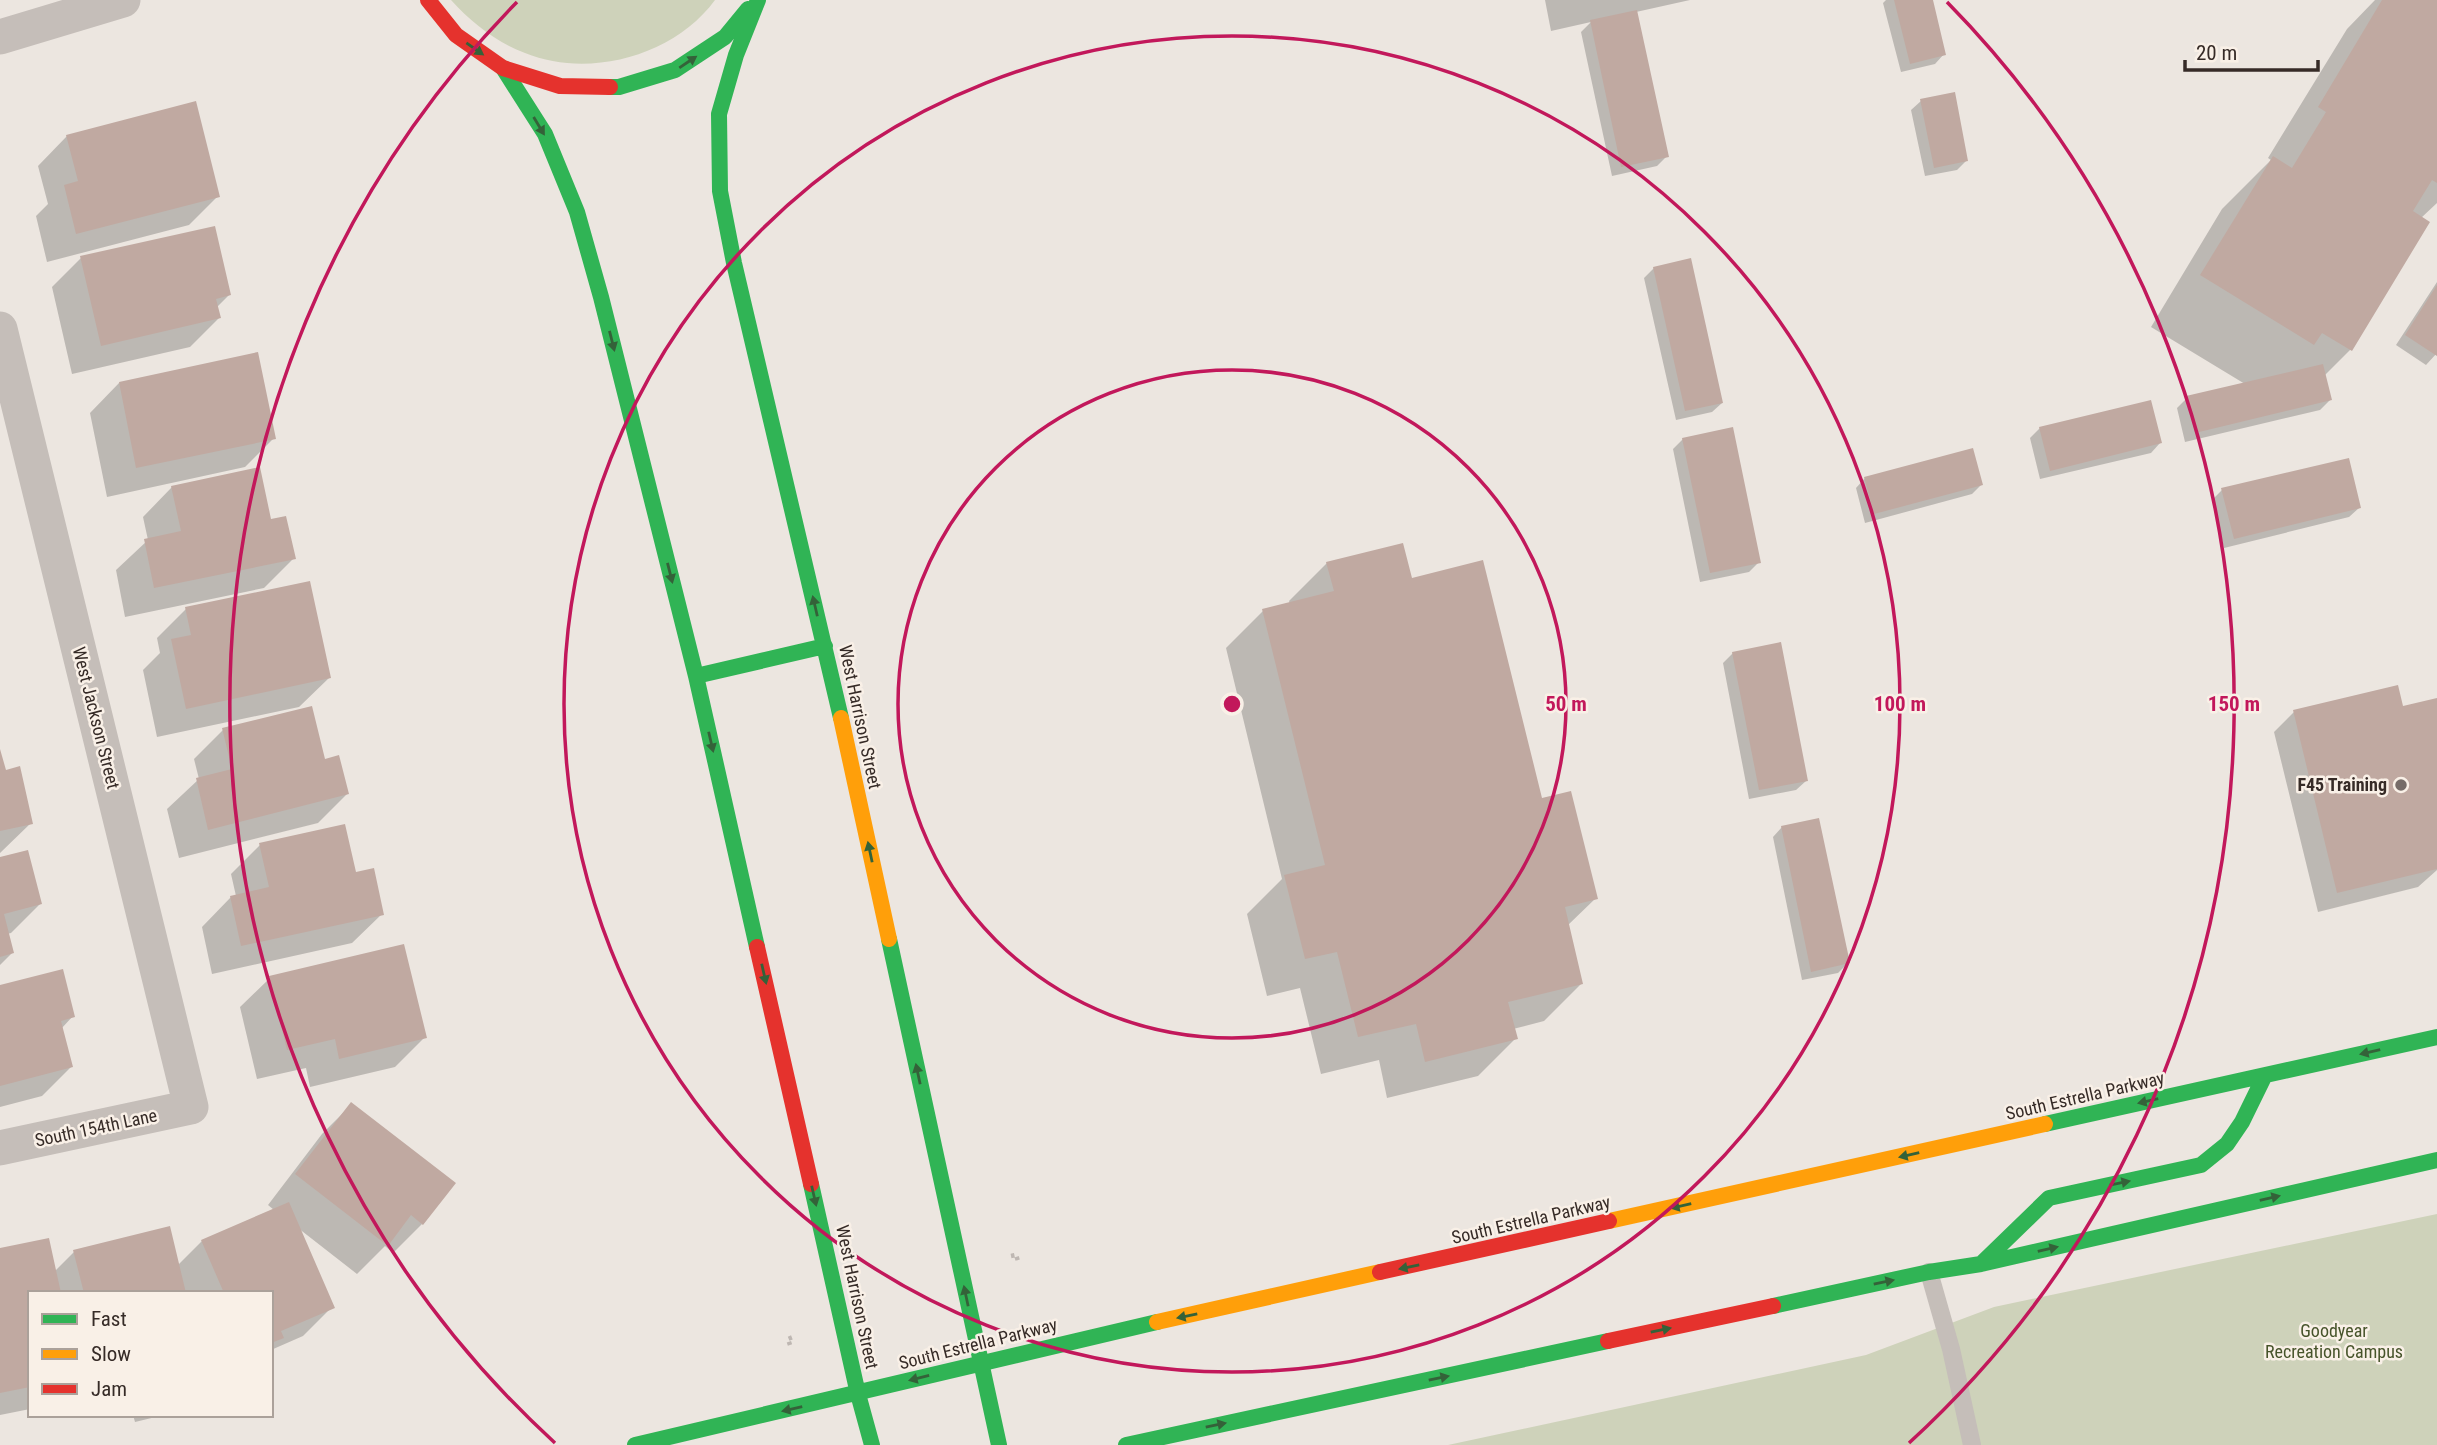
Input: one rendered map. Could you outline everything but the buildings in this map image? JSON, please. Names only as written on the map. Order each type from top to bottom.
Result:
[{"type":"main road","points":[[428,0],[456,35],[503,68],[560,86],[619,87],[675,71],[725,37],[757,0]]},
{"type":"main road","name":"West Harrison Street","points":[[757,0],[736,55],[719,114],[720,191],[737,276],[825,646],[999,1445]]},
{"type":"main road","name":"West Harrison Street","points":[[503,68],[545,134],[577,212],[601,297],[696,676],[858,1394],[872,1445]]},
{"type":"main road","points":[[696,676],[825,646]]},
{"type":"main road","name":"South Estrella Parkway","points":[[635,1445],[981,1363],[2437,1037]]},
{"type":"main road","points":[[1981,1264],[2049,1198],[2201,1165],[2227,1144],[2242,1122],[2266,1075]]},
{"type":"main road","points":[[1126,1445],[1929,1272],[1981,1264],[2437,1160]]},
{"type":"street","points":[[0,37],[124,0]]},
{"type":"street","name":"West Jackson Street","points":[[0,329],[191,1107]]},
{"type":"street","name":"South 154th Lane","points":[[0,1148],[191,1107]]},
{"type":"lane","points":[[1929,1272],[1951,1349],[1972,1445]]},
{"type":"path","points":[[1011,1256],[1016,1255],[1018,1261]]},
{"type":"path","points":[[790,1345],[788,1339],[793,1337]]},
{"type":"green space","points":[[451,0],[715,0],[698,19],[677,36],[654,48],[629,57],[576,64],[550,60],[514,49],[485,31]]},
{"type":"green space","name":"Goodyear Recreation Campus","points":[[2437,1214],[2437,1445],[1448,1445],[1866,1355],[1994,1307]]},
{"type":"traffic: fast","points":[[758,0],[736,55],[719,114],[720,191],[734,263],[841,718]]},
{"type":"traffic: fast","points":[[610,87],[619,87],[675,70],[725,37],[748,9]]},
{"type":"traffic: fast","points":[[503,68],[545,134],[577,212],[601,297],[696,676],[757,947]]},
{"type":"traffic: fast","points":[[696,676],[825,646]]},
{"type":"traffic: fast","points":[[889,939],[999,1445]]},
{"type":"traffic: fast","points":[[2045,1124],[2437,1037]]},
{"type":"traffic: fast","points":[[1981,1264],[2049,1198],[2201,1165],[2227,1144],[2242,1122],[2265,1075]]},
{"type":"traffic: fast","points":[[1773,1306],[1929,1272],[1981,1264],[2437,1160]]},
{"type":"traffic: fast","points":[[811,1184],[872,1445]]},
{"type":"traffic: fast","points":[[635,1445],[1157,1322]]},
{"type":"traffic: fast","points":[[1126,1445],[1608,1341]]},
{"type":"traffic: slow","points":[[841,718],[889,939]]},
{"type":"traffic: slow","points":[[1609,1221],[2045,1124]]},
{"type":"traffic: slow","points":[[1157,1322],[1380,1272]]},
{"type":"traffic: jam","points":[[428,0],[456,35],[503,68],[560,86],[610,87]]},
{"type":"traffic: jam","points":[[757,947],[811,1184]]},
{"type":"traffic: jam","points":[[1380,1272],[1609,1221]]},
{"type":"traffic: jam","points":[[1608,1341],[1773,1306]]},
{"type":"place","name":"F45 Training","points":[[2401,785]]}]
